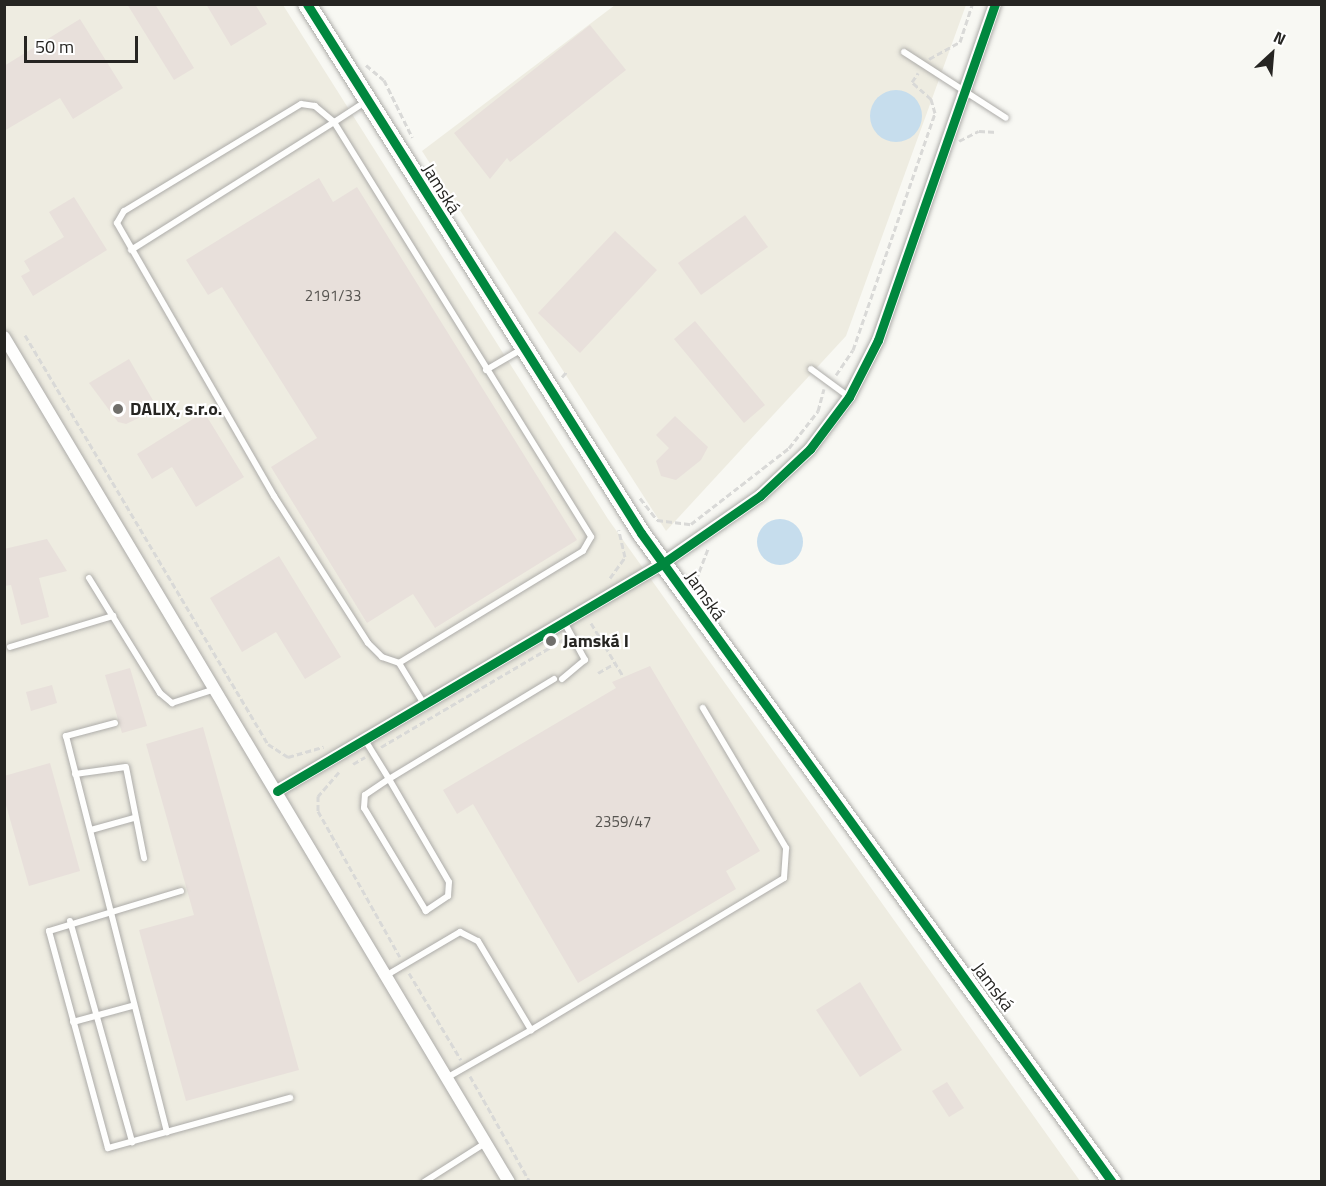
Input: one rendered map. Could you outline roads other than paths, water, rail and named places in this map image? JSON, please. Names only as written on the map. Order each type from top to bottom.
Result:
[{"type":"street","name":"Jamská","points":[[308,4],[366,101],[662,564],[1112,1182]]},
{"type":"street","points":[[277,791],[662,564],[760,496],[810,449],[849,397],[878,340],[995,4]]},
{"type":"street","points":[[4,336],[509,1182]]},
{"type":"lane","points":[[904,52],[963,95],[1006,118]]},
{"type":"lane","points":[[131,250],[366,101]]},
{"type":"lane","points":[[399,663],[590,543],[589,531],[486,370],[334,122],[315,106],[301,104],[124,211],[117,223],[274,496],[368,643],[382,657],[399,663],[424,704]]},
{"type":"lane","points":[[486,370],[523,348]]},
{"type":"lane","points":[[811,369],[849,397]]},
{"type":"lane","points":[[89,578],[172,703],[216,689]]},
{"type":"lane","points":[[10,647],[113,616]]},
{"type":"lane","points":[[365,739],[389,779],[449,882],[448,896],[426,911],[364,808],[365,795],[389,779],[558,679],[585,660],[564,621]]},
{"type":"lane","points":[[448,1077],[531,1030],[784,878],[786,848],[703,708]]},
{"type":"lane","points":[[115,723],[66,736],[111,910],[132,1006],[167,1132]]},
{"type":"lane","points":[[75,774],[126,767],[134,818],[144,858]]},
{"type":"lane","points":[[91,830],[134,818]]},
{"type":"lane","points":[[181,891],[51,927],[48,936],[108,1148],[290,1098]]},
{"type":"lane","points":[[70,921],[132,1142]]},
{"type":"lane","points":[[387,975],[454,935],[469,932],[531,1030]]},
{"type":"lane","points":[[73,1022],[132,1006]]},
{"type":"lane","points":[[424,1182],[487,1142]]},
{"type":"water","points":[[896,90],[906,92],[914,98],[920,106],[922,116],[920,126],[914,134],[906,140],[896,142],[886,140],[878,134],[872,126],[870,116],[872,106],[878,98],[886,92]]},
{"type":"water","points":[[780,519],[796,526],[803,542],[796,558],[780,565],[764,558],[757,542],[764,526]]},
{"type":"place","name":"DALIX, s.r.o.","points":[[118,409]]},
{"type":"place","name":"Jamská I","points":[[551,641]]}]
